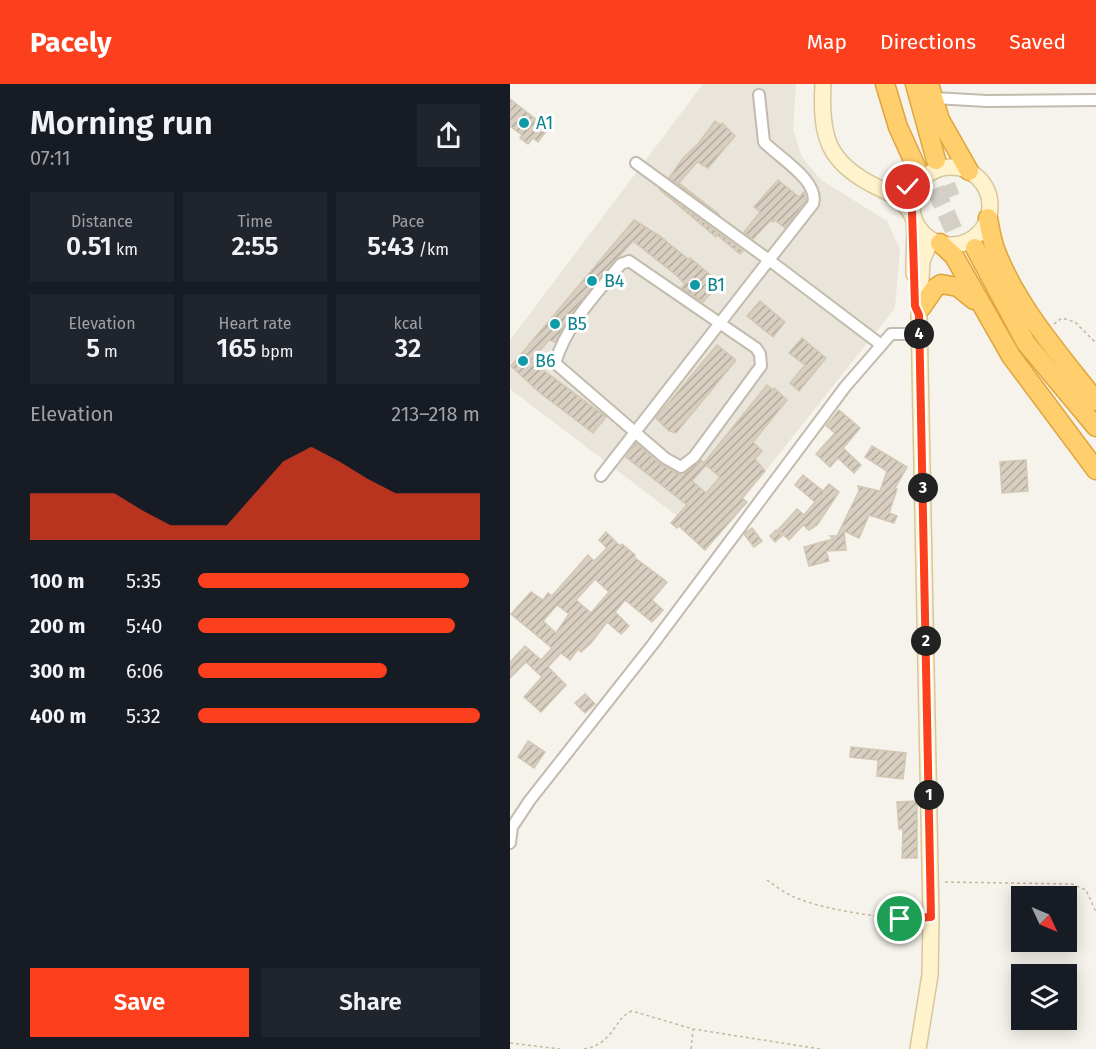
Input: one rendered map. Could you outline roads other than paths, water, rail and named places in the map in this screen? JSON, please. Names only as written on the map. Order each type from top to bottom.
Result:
[{"type":"highway","points":[[885,84],[898,127],[918,171],[919,183]]},
{"type":"highway","points":[[896,84],[930,162],[915,84]]},
{"type":"highway","points":[[932,91],[940,120],[969,171]]},
{"type":"highway","points":[[988,218],[996,253],[1042,332],[1096,401]]},
{"type":"highway","points":[[936,242],[954,256],[1011,356],[1096,470]]},
{"type":"highway","points":[[1096,427],[1026,343],[969,251],[1012,345],[1096,451]]},
{"type":"highway","points":[[920,312],[935,288],[949,284],[969,295],[984,310]]},
{"type":"main road","points":[[823,84],[822,115],[826,140],[836,158],[850,170],[895,197],[914,219],[924,234],[936,242],[950,245],[969,240],[977,235],[988,218],[990,207],[985,186],[969,171],[960,168],[942,168],[925,176],[919,183],[912,200],[914,219],[915,306],[920,312]]},
{"type":"main road","points":[[850,170],[895,185],[908,187],[919,183]]},
{"type":"main road","points":[[918,1049],[929,985],[931,917],[919,334],[922,261],[936,242]]},
{"type":"street","points":[[932,91],[987,101],[1096,100]]},
{"type":"street","points":[[601,476],[813,204],[815,197],[812,188],[795,169],[764,142],[759,95]]},
{"type":"street","points":[[636,163],[880,344]]},
{"type":"street","points":[[629,261],[721,321],[756,348],[760,354],[761,366],[694,457],[681,467],[635,432],[555,363],[560,344],[583,308],[621,264],[629,261]]},
{"type":"street","points":[[510,843],[512,827],[530,800],[653,644],[880,344],[891,334],[919,334]]},
{"type":"tunnel","points":[[936,160],[951,197]]},
{"type":"tunnel","points":[[924,164],[964,253]]},
{"type":"place","name":"A1","points":[[524,123]]},
{"type":"place","name":"B4","points":[[592,281]]},
{"type":"place","name":"B1","points":[[695,285]]},
{"type":"place","name":"B5","points":[[555,324]]},
{"type":"place","name":"B6","points":[[523,361]]}]
